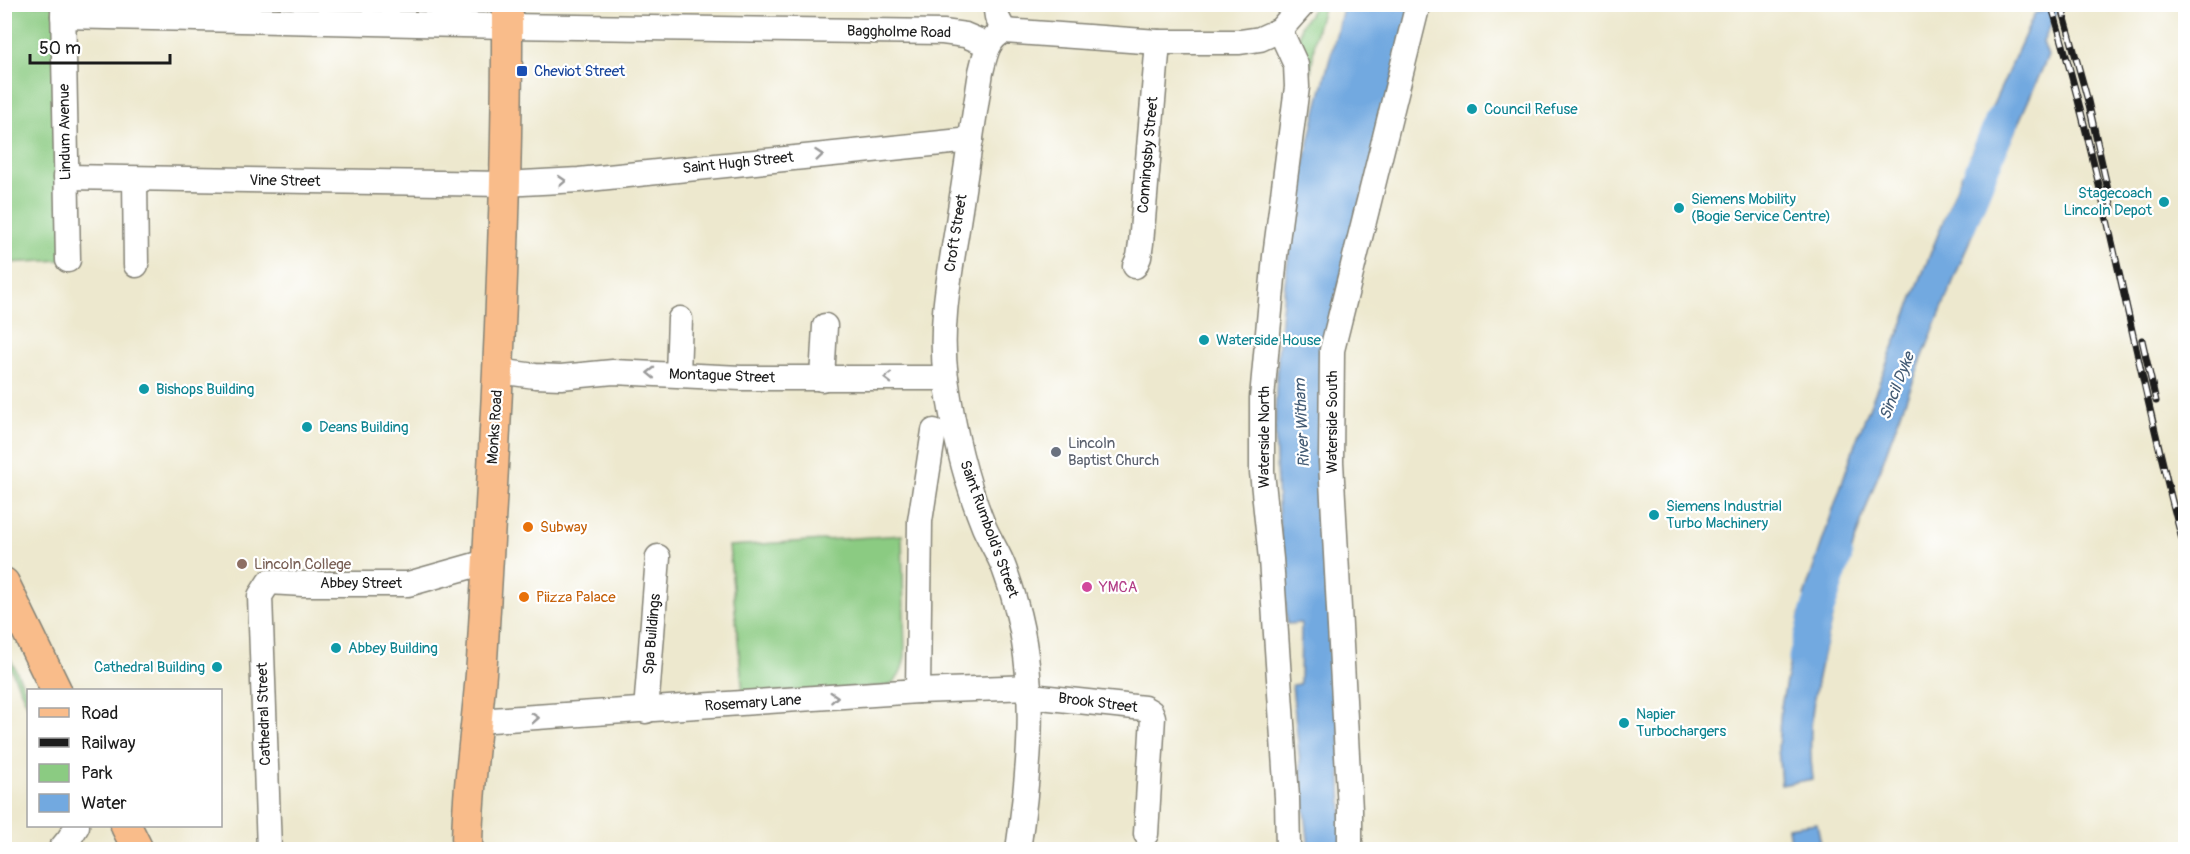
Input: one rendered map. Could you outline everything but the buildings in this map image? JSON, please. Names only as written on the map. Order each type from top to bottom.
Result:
[{"type":"main road","name":"Monks Road","points":[[467,849],[468,804],[477,721],[499,371],[507,15]]},
{"type":"main road","points":[[4,583],[56,689]]},
{"type":"main road","points":[[127,827],[138,849]]},
{"type":"street","points":[[995,4],[996,38]]},
{"type":"street","points":[[1280,30],[1303,4]]},
{"type":"street","name":"Waterside South","points":[[1350,849],[1350,810],[1331,462],[1332,350],[1419,4]]},
{"type":"street","points":[[63,10],[507,15]]},
{"type":"street","name":"Lindum Avenue","points":[[63,10],[68,260]]},
{"type":"street","name":"Baggholme Road","points":[[507,15],[943,32],[996,38],[1158,42],[1240,42],[1260,39],[1280,30]]},
{"type":"street","name":"Waterside North","points":[[1280,30],[1296,65],[1297,87],[1275,256],[1263,387],[1262,472],[1273,582],[1288,849]]},
{"type":"street","name":"Croft Street","points":[[918,691],[920,521],[944,427],[946,378],[944,329],[950,272],[981,72],[996,38]]},
{"type":"street","name":"Conningsby Street","points":[[1135,266],[1141,243],[1158,42]]},
{"type":"street","name":"Saint Hugh Street","points":[[504,184],[579,180],[971,140]]},
{"type":"street","name":"Vine Street","points":[[66,177],[504,184]]},
{"type":"street","points":[[135,179],[136,265]]},
{"type":"street","points":[[678,374],[680,319]]},
{"type":"street","points":[[822,379],[825,326]]},
{"type":"street","name":"Montague Street","points":[[499,371],[561,377],[613,372],[741,378],[946,378]]},
{"type":"street","name":"Saint Rumbold's Street","points":[[944,427],[968,478],[985,527],[1004,567],[1016,604],[1026,649],[1030,691],[1023,814],[1018,849]]},
{"type":"street","name":"Spa Buildings","points":[[646,711],[658,558]]},
{"type":"street","name":"Abbey Street","points":[[269,582],[408,584],[486,562]]},
{"type":"street","name":"Cathedral Street","points":[[269,582],[260,596],[269,849]]},
{"type":"street","name":"Rosemary Lane","points":[[477,721],[918,691],[1030,691]]},
{"type":"street","name":"Brook Street","points":[[1030,691],[1144,708],[1151,712],[1153,717],[1146,834]]},
{"type":"street","points":[[60,849],[69,840],[76,827]]},
{"type":"green space","points":[[5,5],[61,5],[63,260],[5,263]]},
{"type":"green space","points":[[1316,5],[1324,5],[1316,32],[1311,72],[1299,37],[1301,25]]},
{"type":"green space","points":[[902,535],[905,656],[902,670],[896,680],[888,686],[743,694],[729,546]]},
{"type":"green space","points":[[4,646],[27,693],[27,704],[5,656]]},
{"type":"water","points":[[2049,4],[2060,5],[2043,42],[2048,56],[1999,167],[1970,155],[2035,13],[2045,11]]},
{"type":"water","name":"River Witham","points":[[1344,5],[1412,5],[1327,330],[1343,849],[1309,849],[1292,685],[1300,684],[1301,623],[1287,624],[1277,478],[1276,389],[1284,296],[1301,178]]},
{"type":"water","points":[[1962,174],[1992,186],[1889,443],[1836,600],[1804,596],[1856,441]]},
{"type":"water","points":[[1800,612],[1832,618],[1814,698],[1811,738],[1813,779],[1781,785],[1778,748],[1781,706]]},
{"type":"water","points":[[1817,823],[1822,849],[1791,849],[1788,827]]},
{"type":"waterway","name":"Sincil Dyke","points":[[1960,223],[2002,120]]},
{"type":"waterway","name":"Sincil Dyke","points":[[1805,658],[1816,615],[1836,555]]},
{"type":"railway","points":[[2051,4],[2071,72],[2105,210],[2168,486],[2186,554]]},
{"type":"railway","points":[[2061,4],[2088,101],[2112,208]]},
{"type":"railway","points":[[2142,340],[2156,401]]},
{"type":"place","name":"Cheviot Street","points":[[522,71]]},
{"type":"place","name":"Council Refuse","points":[[1472,109]]},
{"type":"place","name":"Stagecoach Lincoln Depot","points":[[2164,202]]},
{"type":"place","name":"Siemens Mobility (Bogie Service Centre)","points":[[1679,208]]},
{"type":"place","name":"Waterside House","points":[[1204,340]]},
{"type":"place","name":"Bishops Building","points":[[144,389]]},
{"type":"place","name":"Deans Building","points":[[307,427]]},
{"type":"place","name":"Lincoln Baptist Church","points":[[1056,452]]},
{"type":"place","name":"Siemens Industrial Turbo Machinery","points":[[1654,515]]},
{"type":"place","name":"Subway","points":[[528,527]]},
{"type":"place","name":"Lincoln College","points":[[242,564]]},
{"type":"place","name":"YMCA","points":[[1087,587]]},
{"type":"place","name":"Piizza Palace","points":[[524,597]]},
{"type":"place","name":"Abbey Building","points":[[336,648]]},
{"type":"place","name":"Cathedral Building","points":[[217,667]]},
{"type":"place","name":"Napier Turbochargers","points":[[1624,723]]}]
